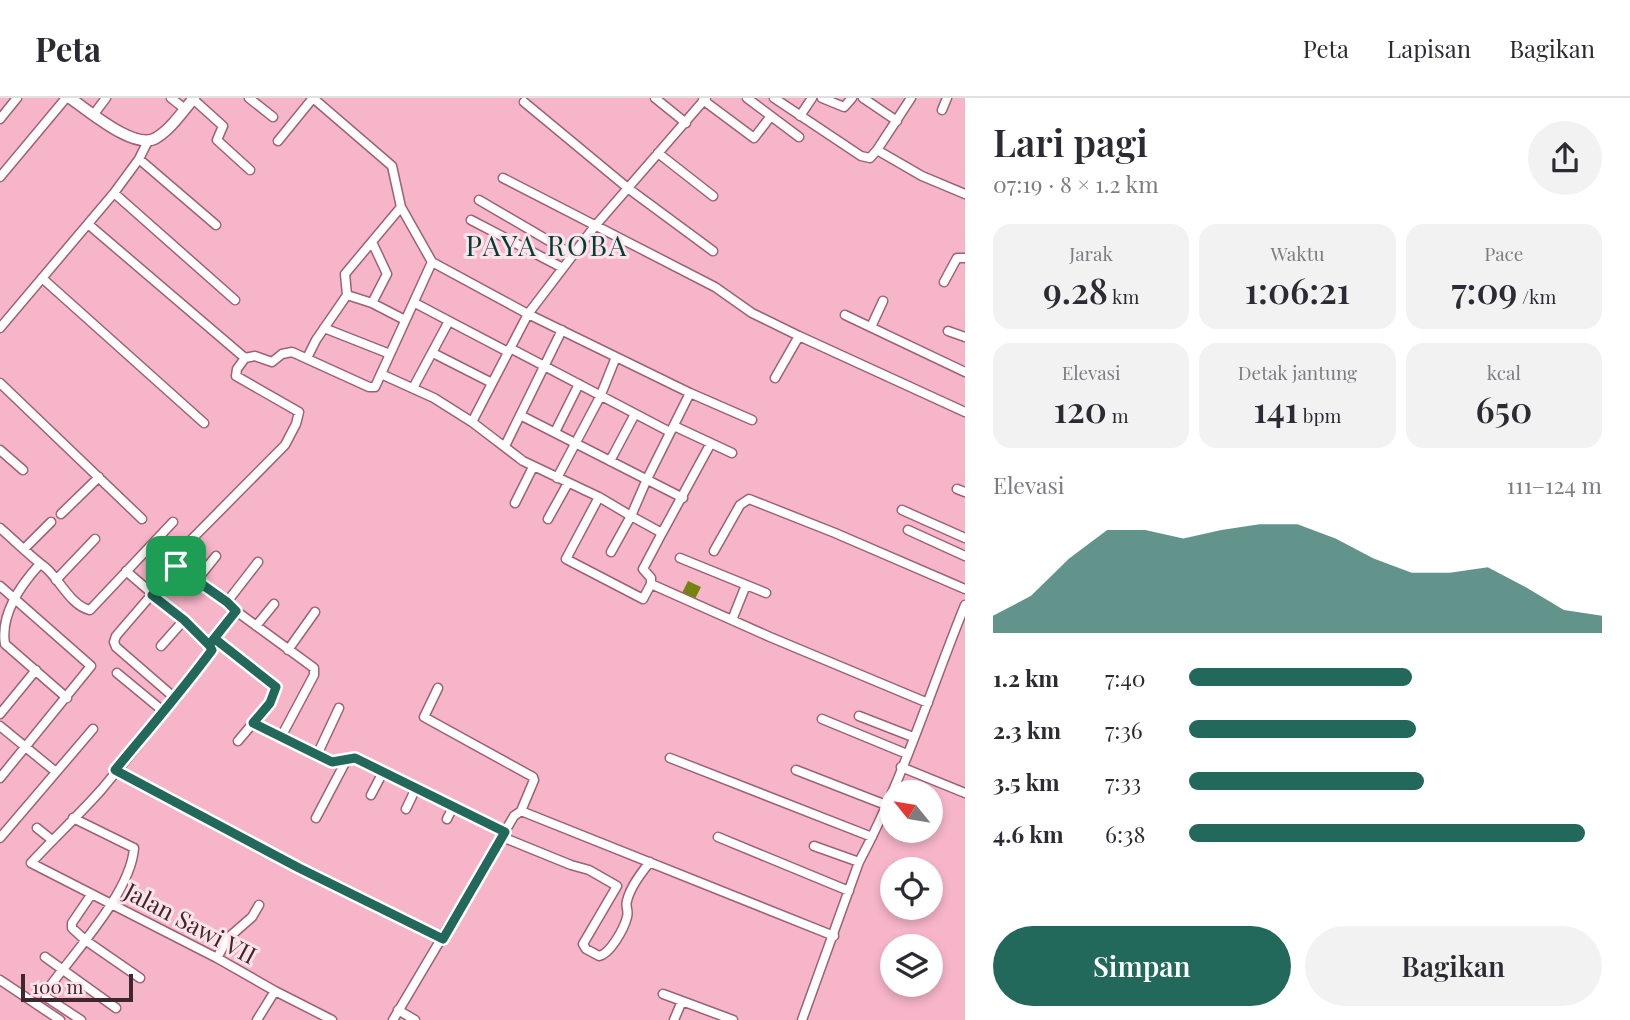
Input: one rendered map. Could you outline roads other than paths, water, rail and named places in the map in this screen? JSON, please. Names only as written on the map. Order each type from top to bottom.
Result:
[{"type":"street","points":[[0,119],[17,98]]},
{"type":"street","points":[[0,177],[68,98],[135,140],[148,141],[157,138],[193,99],[223,126],[218,140],[250,170]]},
{"type":"street","points":[[94,114],[106,98]]},
{"type":"street","points":[[171,98],[185,108]]},
{"type":"street","points":[[249,98],[273,117]]},
{"type":"street","points":[[278,141],[313,98],[393,166],[401,207],[432,262],[528,314],[690,393],[752,420]]},
{"type":"street","points":[[655,98],[686,123]]},
{"type":"street","points":[[747,98],[799,137]]},
{"type":"street","points":[[774,98],[861,156],[870,158],[911,98]]},
{"type":"street","points":[[800,116],[812,98]]},
{"type":"street","points":[[822,98],[844,107],[852,98]]},
{"type":"street","points":[[863,98],[897,121]]},
{"type":"street","points":[[942,110],[947,98]]},
{"type":"street","points":[[472,422],[528,314],[561,267],[705,99],[754,138],[771,116]]},
{"type":"street","points":[[524,102],[629,189],[713,251]]},
{"type":"street","points":[[0,328],[114,193],[139,159],[148,141]]},
{"type":"street","points":[[877,150],[922,176],[965,194]]},
{"type":"street","points":[[658,153],[712,196]]},
{"type":"street","points":[[139,159],[216,225]]},
{"type":"street","points":[[503,178],[715,287],[752,313],[799,337],[965,412]]},
{"type":"street","points":[[114,193],[234,300]]},
{"type":"street","points":[[479,200],[573,255]]},
{"type":"street","points":[[307,358],[347,295],[345,274],[401,207]]},
{"type":"street","points":[[471,220],[561,267]]},
{"type":"street","points":[[88,225],[245,358]]},
{"type":"street","points":[[372,242],[387,274],[372,303]]},
{"type":"street","points":[[944,282],[957,258],[965,258]]},
{"type":"street","points":[[176,698],[116,647],[114,642],[116,636],[176,566],[188,543],[285,445],[299,417],[297,411],[236,376],[237,369],[245,358],[255,356],[272,362],[282,354],[292,352],[372,388],[382,374],[432,262]]},
{"type":"street","points":[[42,278],[204,424]]},
{"type":"street","points":[[347,295],[372,303],[405,320]]},
{"type":"street","points":[[871,327],[883,301]]},
{"type":"street","points":[[415,303],[545,366],[635,414],[732,453]]},
{"type":"street","points":[[845,315],[965,372]]},
{"type":"street","points":[[413,388],[449,321]]},
{"type":"street","points":[[324,328],[390,354]]},
{"type":"street","points":[[505,446],[562,330]]},
{"type":"street","points":[[948,331],[965,337]]},
{"type":"street","points":[[775,378],[799,337]]},
{"type":"street","points":[[433,353],[492,383]]},
{"type":"street","points":[[557,478],[600,397],[616,357]]},
{"type":"street","points":[[382,374],[413,388],[472,422],[533,467],[599,497],[663,533]]},
{"type":"street","points":[[0,383],[142,519]]},
{"type":"street","points":[[555,432],[579,384]]},
{"type":"street","points":[[611,552],[690,393]]},
{"type":"street","points":[[610,461],[635,414]]},
{"type":"street","points":[[520,415],[683,498]]},
{"type":"street","points":[[599,497],[566,559],[643,599],[651,584],[651,576],[643,569],[711,443]]},
{"type":"street","points":[[0,450],[23,470]]},
{"type":"street","points":[[515,503],[533,467]]},
{"type":"street","points":[[61,514],[99,477]]},
{"type":"street","points":[[548,519],[568,483]]},
{"type":"street","points":[[714,551],[743,502],[752,500],[965,589]]},
{"type":"street","points":[[902,510],[965,538]]},
{"type":"street","points":[[24,549],[51,522]]},
{"type":"street","points":[[0,528],[39,565],[47,569],[84,608],[90,610],[173,522]]},
{"type":"street","points":[[908,530],[965,556]]},
{"type":"street","points":[[56,580],[95,539]]},
{"type":"street","points":[[196,580],[216,556]]},
{"type":"street","points":[[680,558],[766,593]]},
{"type":"street","points":[[227,602],[258,562]]},
{"type":"street","points":[[39,565],[11,596],[2,626],[3,647],[36,670],[67,698]]},
{"type":"street","points":[[176,566],[314,668],[315,672],[281,737]]},
{"type":"street","points":[[126,571],[212,642],[276,687],[270,703],[238,741]]},
{"type":"street","points":[[651,584],[929,703]]},
{"type":"street","points":[[732,620],[746,585]]},
{"type":"street","points":[[0,586],[91,666],[0,778]]},
{"type":"street","points":[[256,626],[274,604]]},
{"type":"street","points":[[896,780],[929,703],[965,605]]},
{"type":"street","points":[[37,828],[52,840],[102,788],[176,698],[212,650],[212,642],[236,611]]},
{"type":"street","points":[[288,650],[315,612]]},
{"type":"street","points":[[161,646],[184,620]]},
{"type":"street","points":[[0,715],[36,670]]},
{"type":"street","points":[[117,673],[163,711]]},
{"type":"street","points":[[393,1020],[514,816],[522,811],[534,780],[533,777],[424,717],[438,688]]},
{"type":"street","points":[[317,755],[339,708]]},
{"type":"street","points":[[859,716],[913,737]]},
{"type":"street","points":[[822,719],[907,754]]},
{"type":"street","points":[[253,723],[332,762],[355,758],[504,835],[570,865],[589,870],[617,886],[583,944],[586,949],[599,956],[608,952],[625,922],[628,914],[627,900],[650,862]]},
{"type":"street","points":[[0,726],[56,772]]},
{"type":"street","points":[[0,838],[93,729]]},
{"type":"street","points":[[670,758],[872,837]]},
{"type":"street","points":[[316,818],[347,759]]},
{"type":"street","points":[[901,767],[965,793]]},
{"type":"street","points":[[115,770],[287,862],[443,939]]},
{"type":"street","points":[[796,770],[880,803]]},
{"type":"street","points":[[371,795],[383,772]]},
{"type":"street","points":[[405,809],[416,788]]},
{"type":"street","points":[[447,819],[453,807]]},
{"type":"street","points":[[522,811],[834,936]]},
{"type":"street","points":[[73,818],[134,848],[132,860],[106,915],[62,969],[45,995],[81,1020]]},
{"type":"street","points":[[802,1020],[859,862],[880,819]]},
{"type":"street","points":[[718,838],[849,891]]},
{"type":"street","name":"Jalan Sawi VII","points":[[52,840],[31,863],[332,1020]]},
{"type":"street","points":[[814,846],[859,862]]},
{"type":"street","points":[[91,895],[71,925],[85,940],[140,978]]},
{"type":"street","points":[[217,958],[228,938],[251,918],[259,905]]},
{"type":"street","points":[[45,957],[116,1008]]},
{"type":"street","points":[[0,980],[60,1020]]},
{"type":"street","points":[[257,1020],[275,991]]},
{"type":"street","points":[[663,994],[715,1017],[733,1020]]},
{"type":"street","points":[[674,1020],[682,1001]]},
{"type":"street","points":[[398,1010],[415,1020]]},
{"type":"district","name":"PAYA ROBA","points":[[547,246]]}]
